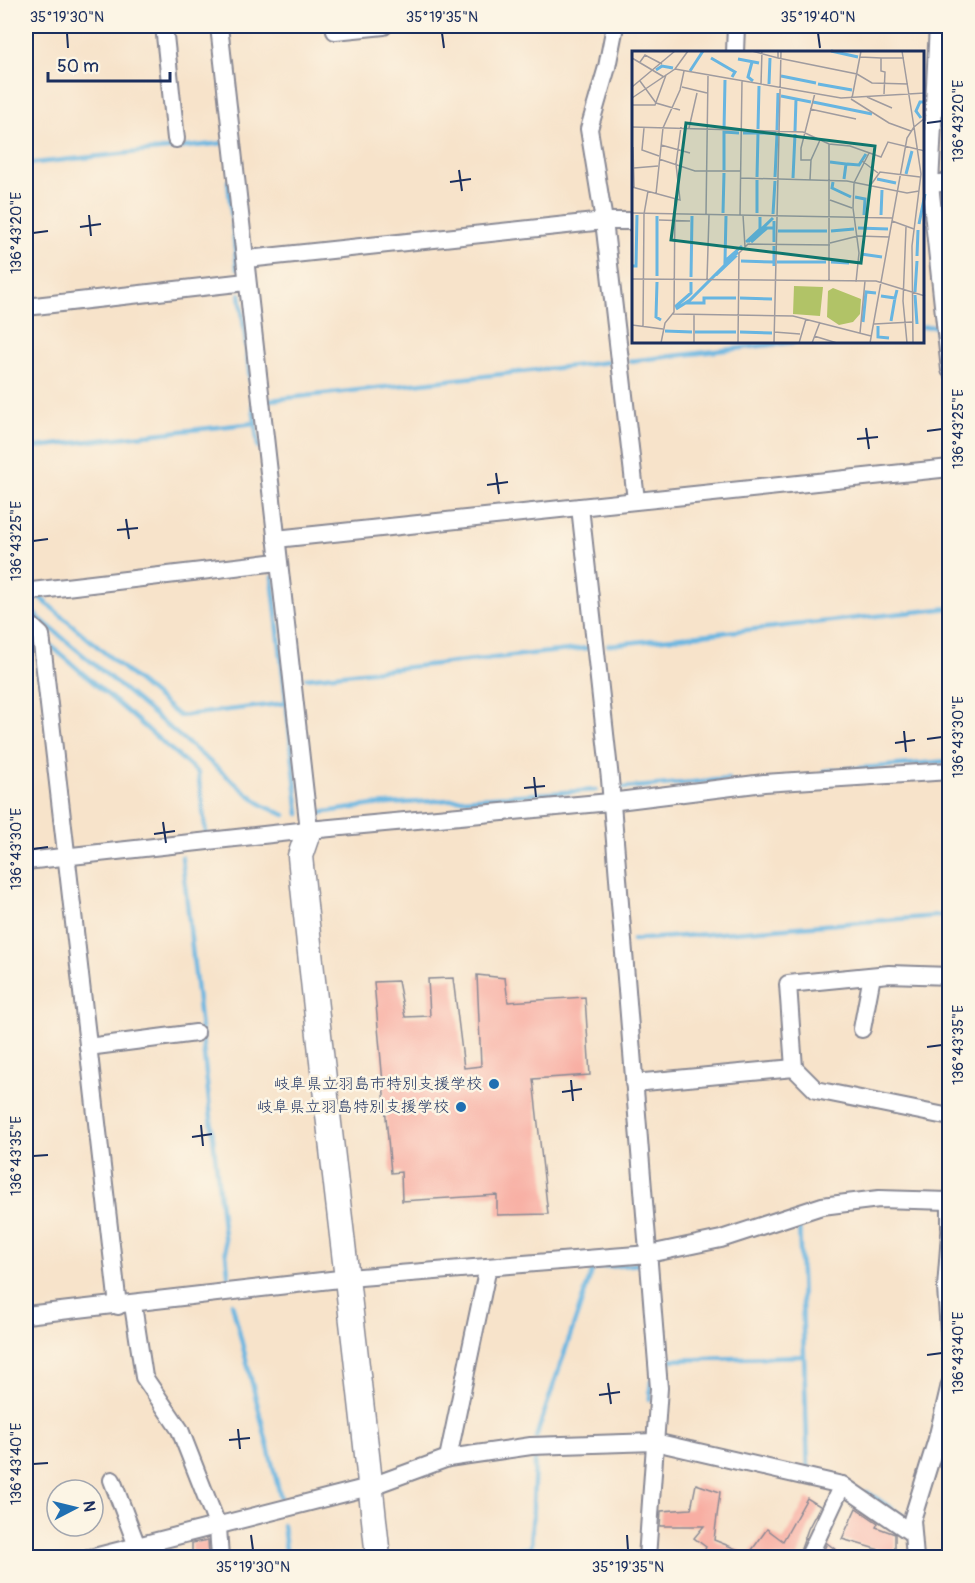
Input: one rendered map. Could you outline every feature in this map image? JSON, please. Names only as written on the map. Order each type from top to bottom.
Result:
[{"type":"street","points":[[164,26],[176,139]]},
{"type":"street","points":[[219,26],[247,259],[246,282],[309,830],[300,856],[325,1107],[348,1278],[378,1557]]},
{"type":"street","points":[[335,26],[335,31],[384,26]]},
{"type":"street","points":[[615,26],[607,67],[589,129],[604,221],[636,500]]},
{"type":"street","points":[[735,51],[736,26]]},
{"type":"street","points":[[942,29],[926,185],[950,370]]},
{"type":"street","points":[[926,185],[950,182]]},
{"type":"street","points":[[247,259],[604,221],[632,221]]},
{"type":"street","points":[[26,307],[246,282]]},
{"type":"street","points":[[276,539],[950,468]]},
{"type":"street","points":[[580,507],[610,802],[659,1388],[647,1557]]},
{"type":"street","points":[[27,597],[32,591],[278,562]]},
{"type":"street","points":[[26,621],[41,635],[88,1047],[125,1305],[144,1377],[180,1430],[218,1527],[220,1557]]},
{"type":"street","points":[[26,861],[309,830],[610,802],[764,783],[950,771]]},
{"type":"street","points":[[950,975],[872,976],[788,984],[794,1068],[816,1090],[950,1117]]},
{"type":"street","points":[[862,1029],[872,976]]},
{"type":"street","points":[[88,1047],[196,1033]]},
{"type":"street","points":[[634,1083],[794,1068]]},
{"type":"street","points":[[26,1315],[348,1278],[649,1254],[720,1239],[822,1206],[879,1199],[949,1200],[950,1228]]},
{"type":"street","points":[[950,1234],[946,1288],[950,1346]]},
{"type":"street","points":[[448,1458],[488,1267]]},
{"type":"street","points":[[915,1557],[912,1520],[937,1439],[950,1384]]},
{"type":"street","points":[[90,1557],[129,1551],[369,1487],[448,1458],[531,1446],[655,1442],[842,1485],[913,1534]]},
{"type":"street","points":[[112,1480],[129,1551]]},
{"type":"street","points":[[808,1557],[842,1485]]},
{"type":"building","name":"岐阜県立羽島特別支援学校","points":[[477,975],[505,978],[508,1002],[585,997],[590,1075],[533,1079],[548,1214],[497,1215],[497,1195],[402,1201],[401,1172],[391,1173],[374,982],[398,981],[405,1017],[430,1016],[428,979],[453,978],[464,1068],[481,1066]]},
{"type":"building","points":[[696,1484],[720,1492],[714,1540],[749,1554],[767,1529],[783,1541],[807,1498],[820,1506],[808,1529],[798,1557],[702,1557],[706,1547],[694,1538],[704,1526],[660,1526],[661,1511],[691,1509]]},
{"type":"building","points":[[856,1508],[878,1523],[876,1527],[895,1534],[895,1557],[882,1557],[883,1551],[842,1539]]},
{"type":"building","points":[[208,1540],[209,1557],[192,1557],[192,1543]]},
{"type":"building","points":[[827,1543],[845,1557],[831,1557],[822,1554]]},
{"type":"waterway","points":[[26,164],[224,143]]},
{"type":"waterway","points":[[228,181],[237,268]]},
{"type":"waterway","points":[[240,294],[258,447]]},
{"type":"waterway","points":[[924,327],[936,326],[950,447]]},
{"type":"waterway","points":[[630,361],[777,344]]},
{"type":"waterway","points":[[270,400],[609,362]]},
{"type":"waterway","points":[[26,448],[255,423]]},
{"type":"waterway","points":[[272,577],[299,814]]},
{"type":"waterway","points":[[38,596],[179,716],[286,703]]},
{"type":"waterway","points":[[26,607],[247,793],[264,806],[285,815]]},
{"type":"waterway","points":[[608,645],[950,608]]},
{"type":"waterway","points":[[49,644],[198,773],[206,833]]},
{"type":"waterway","points":[[306,678],[588,648]]},
{"type":"waterway","points":[[824,771],[950,761]]},
{"type":"waterway","points":[[623,788],[729,779]]},
{"type":"waterway","points":[[319,813],[373,805],[596,790]]},
{"type":"waterway","points":[[182,857],[229,1281]]},
{"type":"waterway","points":[[633,940],[950,915]]},
{"type":"waterway","points":[[669,1360],[804,1356],[799,1222]]},
{"type":"waterway","points":[[536,1437],[593,1268],[642,1264],[643,1268]]},
{"type":"waterway","points":[[232,1303],[281,1499]]},
{"type":"waterway","points":[[804,1356],[808,1469],[834,1475]]},
{"type":"waterway","points":[[650,1399],[651,1381]]},
{"type":"waterway","points":[[442,1558],[531,1548],[535,1460]]},
{"type":"waterway","points":[[867,1492],[904,1517]]},
{"type":"waterway","points":[[283,1525],[287,1558]]},
{"type":"place","name":"岐阜県立羽島市特別支援学校","points":[[494,1084]]},
{"type":"place","name":"岐阜県立羽島特別支援学校","points":[[461,1107]]}]
